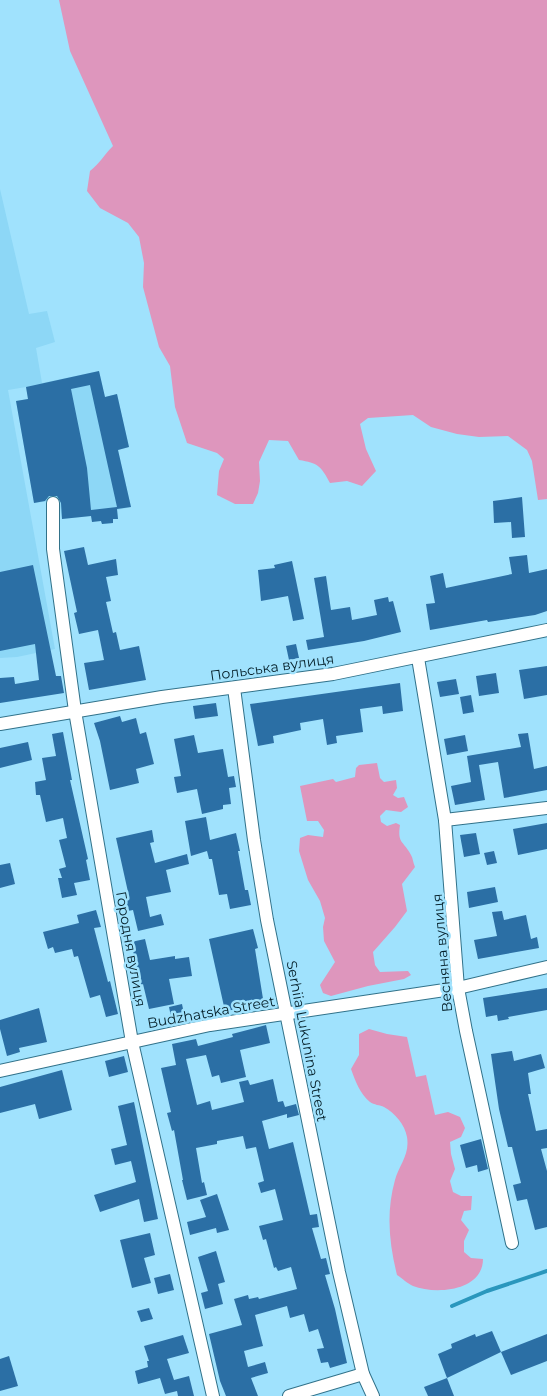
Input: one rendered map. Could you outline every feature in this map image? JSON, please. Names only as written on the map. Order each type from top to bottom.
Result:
[{"type":"street","name":"Городня вулиця","points":[[54,502],[53,549],[75,711],[132,1042],[213,1396]]},
{"type":"street","name":"Польська вулиця","points":[[0,724],[75,711],[333,674],[547,630]]},
{"type":"street","name":"Весняна вулиця","points":[[418,658],[445,820],[458,988],[512,1243]]},
{"type":"street","name":"Serhiia Lukunina Street","points":[[234,688],[254,840],[267,920],[339,1272],[363,1374],[373,1396]]},
{"type":"street","points":[[445,820],[547,808]]},
{"type":"street","name":"Budzhatska Street","points":[[0,1071],[210,1025],[458,988],[547,967]]},
{"type":"street","points":[[289,1396],[363,1374]]},
{"type":"shaded area","points":[[59,0],[547,0],[547,499],[538,500],[532,461],[527,450],[508,436],[479,437],[457,434],[431,427],[413,415],[368,418],[360,424],[366,449],[376,471],[362,486],[347,481],[330,483],[318,466],[311,462],[299,460],[288,441],[269,440],[259,462],[260,481],[258,493],[253,504],[235,504],[217,495],[219,471],[224,459],[217,453],[187,443],[175,407],[170,366],[159,347],[143,287],[144,263],[139,237],[128,223],[100,208],[87,191],[90,171],[113,146],[70,51]]},
{"type":"shaded area","points":[[0,189],[29,314],[47,311],[55,342],[36,348],[42,383],[99,371],[105,397],[117,394],[129,447],[118,450],[131,507],[117,510],[118,519],[113,519],[113,523],[102,524],[101,521],[91,516],[62,519],[59,500],[34,503],[16,401],[28,399],[26,387],[8,390],[55,649],[17,657],[0,658]]},
{"type":"shaded area","points":[[377,763],[380,778],[384,782],[396,780],[397,788],[393,795],[398,798],[404,797],[408,807],[401,812],[386,810],[380,816],[381,822],[387,826],[396,823],[400,825],[400,839],[412,856],[415,867],[402,884],[407,911],[373,952],[375,965],[380,972],[408,971],[411,975],[404,979],[331,996],[323,993],[320,985],[335,962],[324,941],[323,927],[325,918],[320,901],[308,880],[299,851],[300,838],[308,835],[323,837],[324,830],[318,821],[307,821],[300,786],[333,779],[336,782],[355,777],[356,768],[359,765]]},
{"type":"shaded area","points":[[369,1029],[407,1037],[416,1077],[426,1075],[435,1115],[448,1112],[460,1117],[465,1128],[461,1137],[450,1142],[455,1169],[450,1181],[453,1192],[461,1196],[472,1196],[471,1210],[464,1211],[461,1220],[469,1230],[464,1241],[464,1252],[471,1258],[483,1259],[481,1270],[475,1278],[457,1288],[445,1290],[423,1289],[411,1285],[397,1275],[390,1239],[390,1204],[395,1180],[404,1160],[408,1143],[404,1128],[396,1116],[384,1107],[373,1104],[363,1095],[351,1069],[359,1055],[359,1034]]},
{"type":"building","points":[[99,371],[105,397],[117,394],[129,447],[118,450],[131,507],[117,509],[118,519],[113,519],[113,523],[102,524],[101,521],[92,522],[91,516],[62,519],[61,503],[57,496],[49,496],[45,501],[34,503],[16,401],[28,399],[26,387]],"holes":[[[90,385],[117,507],[91,510],[87,468],[71,389]]]},
{"type":"building","points":[[522,497],[525,537],[512,538],[511,522],[494,523],[493,501]]},
{"type":"building","points":[[84,547],[88,565],[116,559],[118,575],[106,577],[111,601],[106,602],[113,633],[116,632],[120,650],[139,646],[146,680],[89,690],[84,663],[104,660],[98,630],[79,634],[74,613],[77,612],[64,551]]},
{"type":"building","points":[[527,555],[529,573],[547,569],[547,611],[535,615],[488,622],[487,620],[430,630],[426,604],[435,603],[430,576],[443,573],[446,588],[512,574],[509,557]]},
{"type":"building","points":[[292,561],[304,619],[293,621],[288,596],[261,601],[258,570],[275,568],[274,565]]},
{"type":"building","points":[[33,565],[56,676],[61,676],[64,693],[0,703],[0,678],[14,677],[15,684],[39,680],[35,644],[0,651],[0,572]]},
{"type":"building","points":[[326,576],[331,610],[350,607],[352,620],[377,615],[374,600],[388,597],[389,602],[393,601],[401,632],[364,641],[308,650],[306,640],[324,637],[314,578]]},
{"type":"building","points":[[296,644],[299,658],[289,660],[286,646]]},
{"type":"building","points":[[547,666],[547,695],[524,699],[519,670]]},
{"type":"building","points":[[496,673],[499,693],[479,696],[476,676]]},
{"type":"building","points":[[456,679],[459,694],[440,697],[437,682]]},
{"type":"building","points":[[400,683],[403,711],[383,714],[382,706],[360,709],[363,732],[336,736],[337,743],[327,745],[323,719],[300,723],[301,730],[273,736],[274,743],[258,746],[250,704]]},
{"type":"building","points":[[471,695],[474,712],[463,714],[460,697]]},
{"type":"building","points":[[216,703],[218,716],[195,719],[193,706]]},
{"type":"building","points":[[120,716],[122,722],[136,718],[140,734],[146,732],[154,764],[136,769],[139,783],[110,790],[100,741],[94,723]]},
{"type":"building","points":[[63,732],[72,780],[70,780],[88,859],[86,860],[90,880],[74,883],[77,895],[62,898],[58,878],[62,878],[59,869],[66,867],[59,840],[67,838],[63,818],[46,822],[40,795],[36,795],[35,782],[46,780],[42,758],[56,756],[52,734]]},
{"type":"building","points":[[528,733],[534,769],[547,766],[547,790],[504,798],[498,762],[479,765],[485,800],[455,805],[451,786],[471,782],[467,756],[521,747],[518,734]]},
{"type":"building","points":[[194,735],[198,753],[223,749],[228,777],[234,776],[236,787],[229,788],[231,804],[223,805],[223,809],[202,814],[197,789],[177,793],[174,777],[181,776],[174,739]]},
{"type":"building","points":[[465,735],[468,751],[447,755],[444,739]]},
{"type":"building","points":[[28,742],[32,760],[0,768],[0,748]]},
{"type":"building","points":[[206,817],[210,840],[236,833],[245,890],[248,890],[251,905],[230,909],[227,894],[219,895],[212,859],[209,859],[207,851],[191,856],[185,821]]},
{"type":"building","points":[[547,823],[547,849],[518,855],[513,829]]},
{"type":"building","points":[[152,830],[154,842],[150,843],[155,863],[187,854],[189,864],[166,870],[171,892],[146,897],[150,917],[161,914],[164,925],[138,931],[133,910],[128,911],[123,893],[128,892],[116,838]]},
{"type":"building","points":[[476,833],[480,854],[464,857],[460,835]]},
{"type":"building","points":[[494,851],[497,863],[487,865],[484,853]]},
{"type":"building","points":[[10,863],[15,884],[0,888],[0,865]]},
{"type":"building","points":[[495,887],[498,902],[469,908],[467,892]]},
{"type":"building","points":[[96,910],[101,927],[94,928],[118,1014],[106,1017],[100,995],[90,998],[78,956],[74,957],[72,949],[55,953],[53,947],[48,949],[43,932],[79,923],[77,915]]},
{"type":"building","points":[[502,911],[504,920],[526,915],[531,939],[537,937],[539,948],[478,959],[474,940],[497,936],[492,912]]},
{"type":"building","points":[[253,929],[258,948],[255,949],[264,1005],[225,1011],[209,939]]},
{"type":"building","points":[[145,939],[150,960],[175,956],[175,959],[189,957],[192,976],[169,979],[174,1004],[149,1009],[131,942]]},
{"type":"building","points":[[547,988],[547,1010],[508,1017],[509,1019],[498,1021],[497,1015],[486,1017],[483,998]]},
{"type":"building","points":[[182,1004],[185,1019],[172,1022],[169,1007]]},
{"type":"building","points":[[39,1008],[47,1042],[19,1048],[20,1052],[7,1056],[0,1029],[0,1020]]},
{"type":"building","points":[[266,1025],[270,1043],[240,1050],[246,1077],[221,1083],[219,1075],[212,1077],[206,1055],[186,1059],[197,1105],[210,1101],[212,1110],[244,1102],[239,1082],[248,1080],[250,1085],[273,1079],[278,1102],[283,1101],[285,1107],[296,1104],[299,1115],[287,1118],[287,1114],[262,1121],[269,1149],[293,1142],[310,1215],[317,1214],[319,1227],[312,1228],[321,1259],[326,1258],[330,1274],[325,1275],[347,1363],[330,1368],[328,1362],[321,1363],[317,1349],[324,1348],[318,1329],[309,1332],[304,1314],[290,1318],[287,1306],[255,1315],[263,1346],[244,1351],[248,1367],[265,1362],[268,1373],[251,1378],[258,1396],[226,1396],[220,1381],[209,1334],[242,1325],[234,1299],[248,1295],[249,1299],[258,1297],[259,1299],[297,1289],[291,1267],[278,1271],[276,1267],[274,1268],[266,1239],[263,1240],[259,1226],[283,1220],[275,1189],[261,1193],[258,1183],[264,1181],[256,1147],[246,1149],[243,1136],[217,1141],[217,1144],[196,1148],[202,1183],[204,1182],[207,1195],[187,1200],[174,1130],[172,1131],[167,1113],[171,1112],[161,1068],[176,1065],[172,1044],[196,1039],[198,1046],[233,1037],[232,1034]]},
{"type":"building","points":[[512,1051],[514,1061],[541,1054],[545,1068],[528,1073],[531,1094],[528,1094],[536,1131],[547,1129],[547,1148],[541,1149],[547,1171],[547,1227],[535,1230],[527,1199],[517,1201],[513,1185],[521,1183],[512,1147],[508,1147],[499,1109],[491,1054]]},
{"type":"building","points":[[124,1056],[128,1072],[109,1077],[105,1061]]},
{"type":"building","points":[[62,1070],[72,1110],[39,1119],[35,1104],[0,1113],[0,1087]]},
{"type":"building","points":[[134,1102],[158,1219],[144,1222],[139,1199],[100,1212],[94,1195],[136,1182],[131,1161],[115,1165],[111,1149],[127,1145],[118,1106]]},
{"type":"building","points":[[481,1139],[488,1169],[478,1172],[477,1165],[466,1168],[460,1145]]},
{"type":"building","points":[[217,1194],[229,1230],[217,1233],[216,1228],[190,1235],[187,1222],[206,1217],[200,1200]]},
{"type":"building","points":[[150,1233],[155,1255],[144,1258],[151,1283],[132,1288],[120,1240]]},
{"type":"building","points":[[216,1251],[225,1282],[218,1284],[223,1304],[205,1309],[201,1293],[208,1291],[198,1257]]},
{"type":"building","points":[[170,1274],[174,1290],[158,1294],[154,1278]]},
{"type":"building","points":[[149,1308],[153,1319],[141,1322],[137,1311]]},
{"type":"building","points":[[492,1331],[501,1352],[447,1378],[438,1354],[452,1348],[451,1344],[475,1334],[476,1337]]},
{"type":"building","points":[[547,1334],[547,1361],[511,1375],[501,1352]]},
{"type":"building","points":[[183,1335],[189,1353],[167,1359],[174,1380],[189,1376],[194,1396],[178,1396],[177,1391],[165,1394],[160,1378],[138,1384],[135,1371],[148,1367],[147,1361],[149,1361],[144,1346]]},
{"type":"building","points":[[9,1356],[18,1386],[0,1391],[0,1359]]},
{"type":"building","points":[[447,1378],[454,1396],[428,1396],[424,1387]]},
{"type":"waterway","points":[[452,1306],[487,1291],[547,1271]]}]
